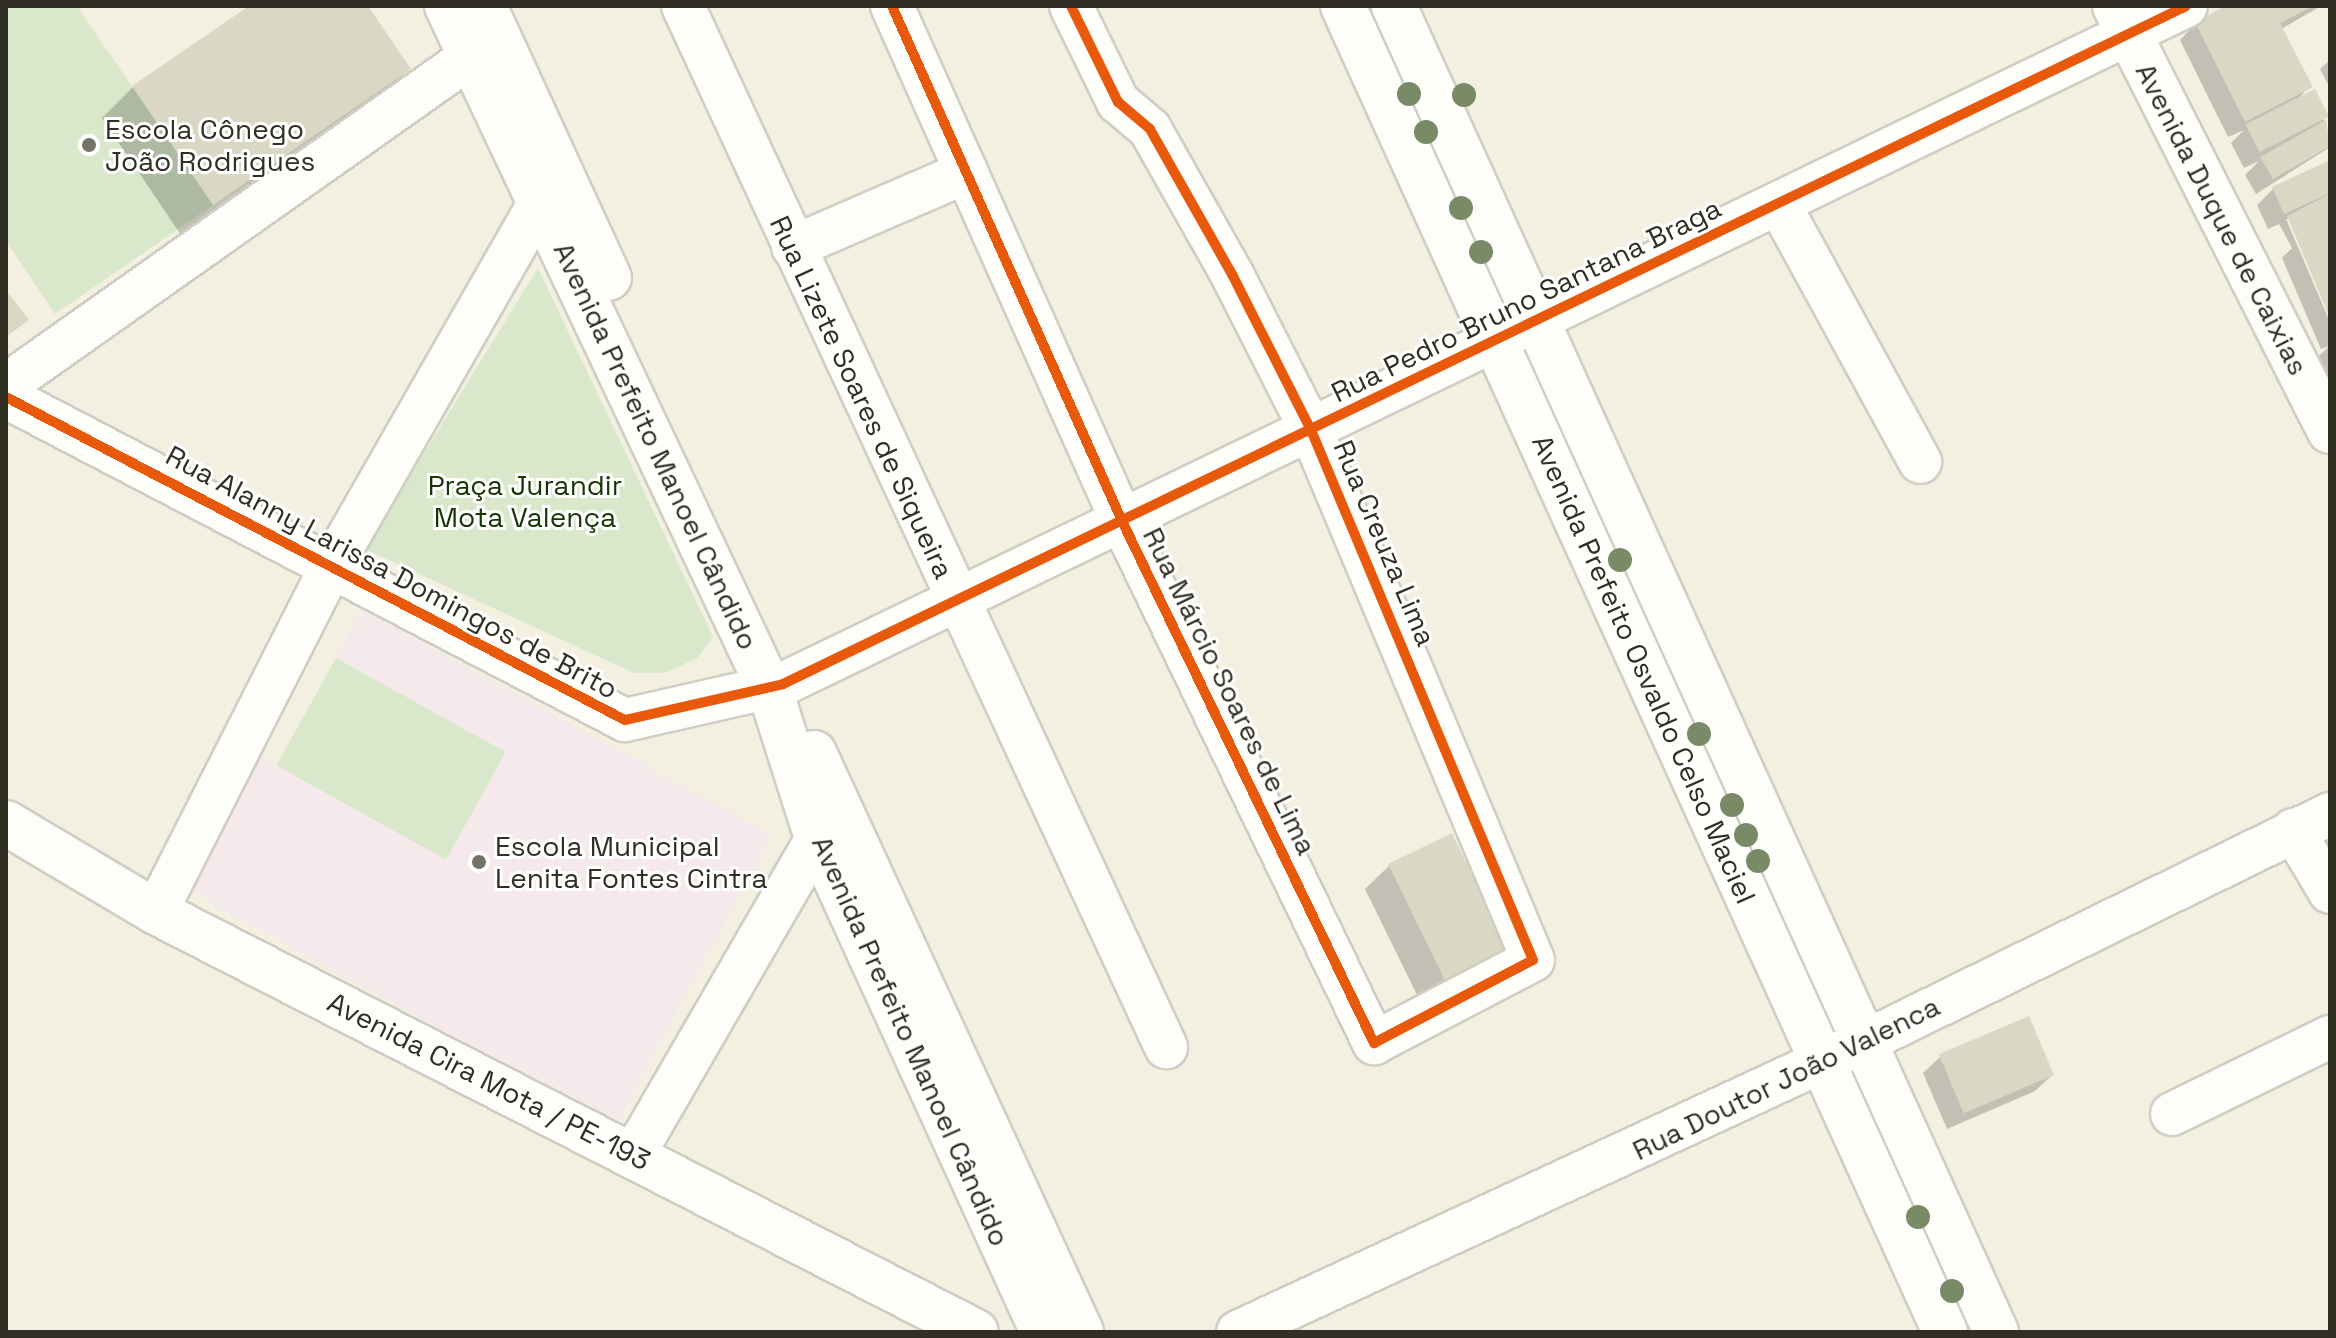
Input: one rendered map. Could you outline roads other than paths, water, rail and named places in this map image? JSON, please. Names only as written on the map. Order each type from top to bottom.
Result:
[{"type":"street","name":"Avenida Prefeito Manoel Cândido","points":[[447,6],[486,34],[776,687],[1081,1332]]},
{"type":"street","name":"Rua Lizete Soares de Siqueira","points":[[683,6],[956,601],[1166,1047]]},
{"type":"street","name":"Rua Márcio Soares de Lima","points":[[892,6],[1122,521],[1374,1043]]},
{"type":"street","name":"Rua Creuza Lima","points":[[1071,6],[1118,102],[1150,129],[1218,249],[1311,430],[1533,960],[1374,1043]]},
{"type":"street","name":"Avenida Prefeito Osvaldo Celso Maciel","points":[[1343,6],[1945,1332]]},
{"type":"street","name":"Avenida Prefeito Osvaldo Celso Maciel","points":[[1394,6],[1996,1332]]},
{"type":"street","name":"Rua Pedro Bruno Santana Braga","points":[[776,687],[1779,204],[2122,21],[2186,6]]},
{"type":"street","name":"Avenida Duque de Caixias","points":[[2122,21],[2330,431]]},
{"type":"street","points":[[6,385],[486,34]]},
{"type":"street","points":[[793,247],[966,172]]},
{"type":"street","points":[[156,912],[331,567],[555,193]]},
{"type":"street","points":[[1779,204],[1920,462]]},
{"type":"street","name":"Rua Alanny Larissa Domingos de Brito","points":[[6,397],[625,720],[776,687]]},
{"type":"street","name":"Avenida Prefeito Manoel Cândido","points":[[776,687],[817,838],[1043,1332]]},
{"type":"street","points":[[2311,822],[2330,892]]},
{"type":"street","name":"Rua Doutor João Valenca","points":[[1238,1332],[1866,1041],[2311,822]]},
{"type":"street","name":"Avenida Cira Mota / PE-193","points":[[6,823],[156,912],[634,1154],[976,1332]]},
{"type":"street","points":[[634,1154],[817,838]]},
{"type":"street","points":[[2172,1114],[2330,1037]]},
{"type":"place","name":"Escola Cônego João Rodrigues","points":[[89,145]]},
{"type":"place","name":"Escola Municipal Lenita Fontes Cintra","points":[[479,862]]},
{"type":"park label","name":"Praça Jurandir Mota Valença","points":[[525,501]]}]
